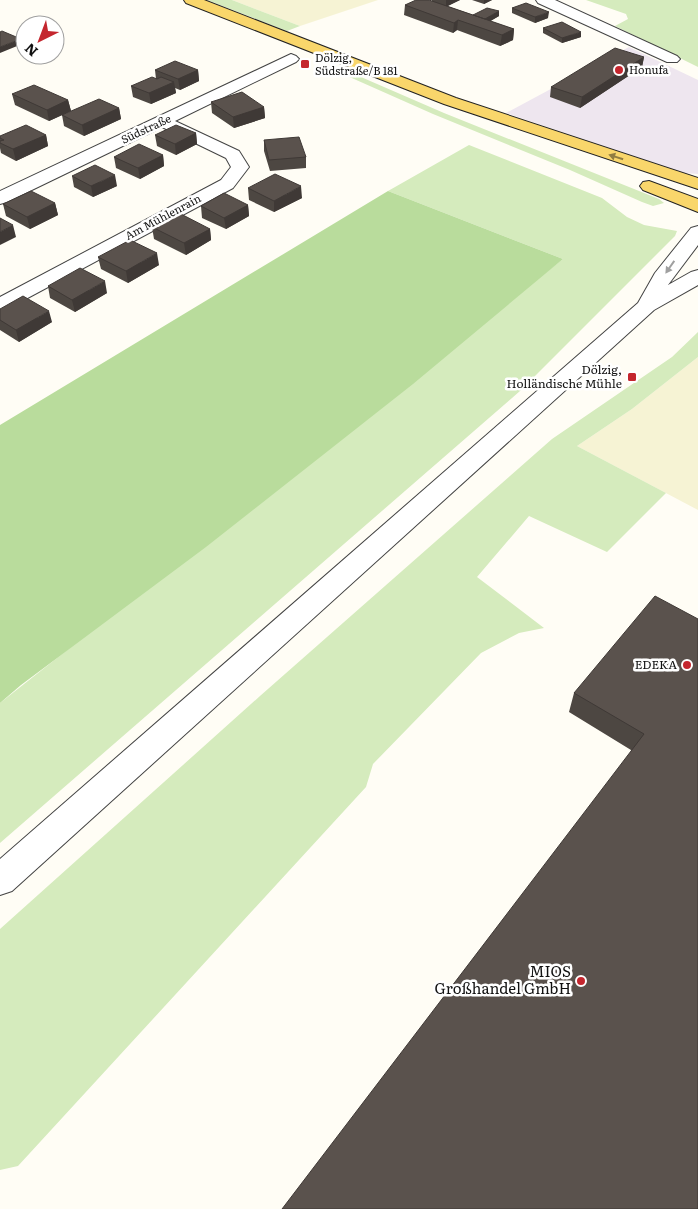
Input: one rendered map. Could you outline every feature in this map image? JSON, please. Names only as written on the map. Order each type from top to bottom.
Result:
[{"type":"main road","points":[[190,0],[450,101],[698,184]]},
{"type":"main road","points":[[450,101],[520,134],[698,206]]},
{"type":"street","points":[[543,0],[672,59]]},
{"type":"street","name":"Südstraße","points":[[0,198],[291,59]]},
{"type":"street","name":"Am Mühlenrain","points":[[0,305],[227,184],[240,167],[233,155],[162,121]]},
{"type":"street","points":[[646,306],[662,277],[698,232]]},
{"type":"street","points":[[0,880],[590,358],[646,306],[698,276]]},
{"type":"shaded area","points":[[232,0],[378,0],[300,26]]},
{"type":"shaded area","points":[[629,47],[698,80],[698,174],[684,173],[506,113]]},
{"type":"shaded area","points":[[698,357],[698,510],[577,446],[632,409]]},
{"type":"green space","points":[[207,0],[232,0],[300,26],[287,31]]},
{"type":"green space","points":[[586,0],[698,0],[698,67],[615,26],[628,19],[626,14]]},
{"type":"green space","points":[[354,74],[444,113],[659,199],[664,203],[653,206],[642,202],[345,75]]},
{"type":"green space","points":[[469,145],[602,198],[627,217],[644,225],[677,231],[675,236],[520,391],[0,843],[0,703],[563,259],[388,191]]},
{"type":"green space","points":[[388,191],[563,259],[413,384],[206,547],[21,685],[0,703],[0,425]]},
{"type":"green space","points":[[698,332],[698,357],[632,409],[577,446],[666,493],[607,552],[529,516],[477,577],[544,628],[519,633],[481,653],[373,764],[366,787],[18,1166],[0,1170],[0,929],[260,696],[552,439],[672,357]]},
{"type":"building","points":[[416,0],[429,0],[514,29],[502,35],[458,20],[454,23],[405,5]]},
{"type":"building","points":[[526,3],[549,12],[535,17],[512,8]]},
{"type":"building","points":[[487,8],[499,11],[485,19],[473,15]]},
{"type":"building","points":[[562,22],[581,32],[562,38],[543,28]]},
{"type":"building","points":[[2,31],[15,36],[15,41],[0,47],[0,32]]},
{"type":"building","points":[[615,48],[644,57],[582,97],[551,87]]},
{"type":"building","points":[[175,61],[198,70],[178,79],[155,70]]},
{"type":"building","points":[[152,77],[157,79],[161,77],[174,82],[149,93],[131,86]]},
{"type":"building","points":[[34,85],[68,100],[47,110],[12,94]]},
{"type":"building","points":[[242,92],[264,107],[233,117],[211,102]]},
{"type":"building","points":[[99,99],[119,108],[82,125],[62,115]]},
{"type":"building","points":[[26,125],[46,135],[13,149],[0,143],[0,141],[4,140],[0,136]]},
{"type":"building","points":[[176,125],[196,133],[175,144],[155,135]]},
{"type":"building","points":[[299,137],[306,157],[269,160],[264,140]]},
{"type":"building","points":[[139,144],[163,155],[138,168],[114,157]]},
{"type":"building","points":[[95,165],[115,175],[91,186],[72,176]]},
{"type":"building","points":[[275,174],[301,186],[274,201],[248,188]]},
{"type":"building","points":[[31,191],[55,203],[27,217],[3,204]]},
{"type":"building","points":[[224,193],[248,205],[224,218],[201,206]]},
{"type":"building","points":[[179,213],[210,229],[184,243],[152,227]]},
{"type":"building","points":[[0,218],[13,225],[0,232]]},
{"type":"building","points":[[130,240],[157,253],[126,271],[98,257]]},
{"type":"building","points":[[80,268],[105,281],[72,300],[48,286]]},
{"type":"building","points":[[23,296],[49,311],[16,330],[0,320],[0,309]]},
{"type":"building","name":"MIOS Großhandel GmbH","points":[[655,596],[698,619],[698,1209],[282,1209],[644,734],[574,693]]},
{"type":"place","name":"Dölzig, Südstraße/B 181","points":[[305,64]]},
{"type":"place","name":"Honufa","points":[[619,70]]},
{"type":"place","name":"Dölzig, Holländische Mühle","points":[[632,377]]},
{"type":"place","name":"EDEKA","points":[[687,665]]},
{"type":"place","name":"MIOS Großhandel GmbH","points":[[581,981]]}]
